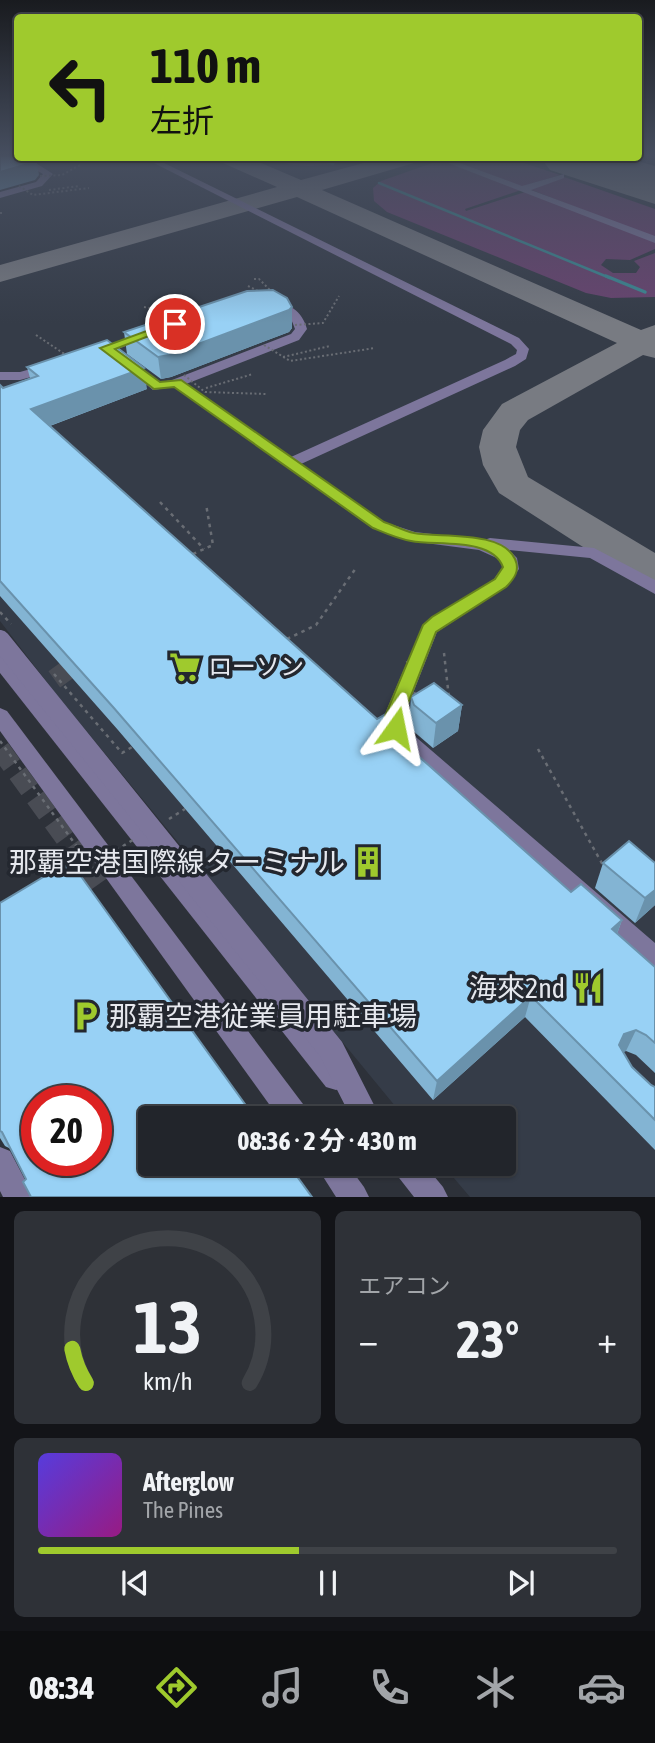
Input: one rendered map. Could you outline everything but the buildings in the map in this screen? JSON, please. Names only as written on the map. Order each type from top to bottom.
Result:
[{"type":"street","points":[[256,212],[515,341],[523,349],[522,356],[510,363],[290,463]]},
{"type":"street","points":[[582,212],[655,240]]},
{"type":"street","points":[[106,348],[158,387],[295,337],[301,328],[299,318],[292,310],[259,302],[255,298]]},
{"type":"street","points":[[0,376],[11,378],[32,374],[157,331]]},
{"type":"street","points":[[180,379],[290,463],[378,525],[411,537],[594,553],[655,587]]},
{"type":"street","points":[[480,543],[498,549],[506,556],[510,567],[507,576],[429,629],[394,716],[396,728],[403,738],[655,959]]},
{"type":"street","points":[[8,635],[331,1049],[362,1106]]},
{"type":"street","points":[[0,660],[358,1106]]},
{"type":"street","points":[[0,716],[287,1106]]},
{"type":"street","points":[[0,1161],[19,1197]]},
{"type":"street","points":[[338,1176],[354,1197]]},
{"type":"street","points":[[405,1176],[422,1197]]},
{"type":"street","points":[[416,1176],[433,1197]]},
{"type":"path","points":[[254,279],[259,279],[276,296]]},
{"type":"path","points":[[248,286],[255,298]]},
{"type":"path","points":[[295,325],[323,323],[339,296]]},
{"type":"path","points":[[144,307],[188,315],[148,314]]},
{"type":"path","points":[[36,335],[66,355]]},
{"type":"path","points":[[264,345],[290,361],[375,348]]},
{"type":"path","points":[[283,357],[330,346]]},
{"type":"path","points":[[202,390],[253,374]]},
{"type":"path","points":[[180,379],[202,390],[266,394]]},
{"type":"path","points":[[160,502],[204,549]]},
{"type":"path","points":[[192,555],[213,545],[206,504]]},
{"type":"path","points":[[282,641],[316,625],[356,568]]},
{"type":"path","points":[[0,612],[8,635]]},
{"type":"path","points":[[444,653],[449,701]]},
{"type":"path","points":[[407,661],[416,702]]},
{"type":"path","points":[[48,668],[122,753],[132,747]]},
{"type":"path","points":[[0,741],[91,866],[138,837]]},
{"type":"path","points":[[538,748],[609,876]]},
{"type":"path","points":[[161,823],[185,809]]},
{"type":"shaded area","points":[[0,212],[655,212],[655,1197],[470,1197],[452,1176],[516,1176],[516,1106],[395,1106],[56,694],[0,621]]},
{"type":"shaded area","points":[[387,212],[578,212],[655,241],[655,249],[630,260],[606,259],[601,265],[613,273],[636,273],[640,267],[634,261],[655,253],[655,297],[611,298],[586,293]]},
{"type":"shaded area","points":[[588,212],[655,212],[655,238]]},
{"type":"waterway","points":[[449,212],[610,278]]},
{"type":"waterway","points":[[606,276],[645,292]]},
{"type":"taxiway","points":[[1,274],[218,212]]},
{"type":"taxiway","points":[[351,212],[642,342]]},
{"type":"taxiway","points":[[642,342],[655,335]]},
{"type":"taxiway","points":[[642,342],[655,348]]},
{"type":"taxiway","points":[[642,342],[515,412],[501,430],[498,447],[502,465],[513,485],[655,573]]},
{"type":"tunnel","points":[[30,697],[84,658]]},
{"type":"tunnel","points":[[0,749],[95,879]]},
{"type":"tunnel","points":[[94,877],[99,884]]},
{"type":"place","name":"ローソン","points":[[185,667]]},
{"type":"place","name":"那覇空港国際線ターミナル","points":[[368,862]]},
{"type":"place","name":"海來2nd","points":[[588,988]]},
{"type":"place","name":"那覇空港従業員用駐車場","points":[[86,1016]]},
{"type":"route","points":[[175,324],[106,348],[158,387],[176,383],[378,525],[411,537],[480,543],[498,549],[506,556],[510,567],[507,576],[500,583],[429,629],[394,716],[396,728]]}]
